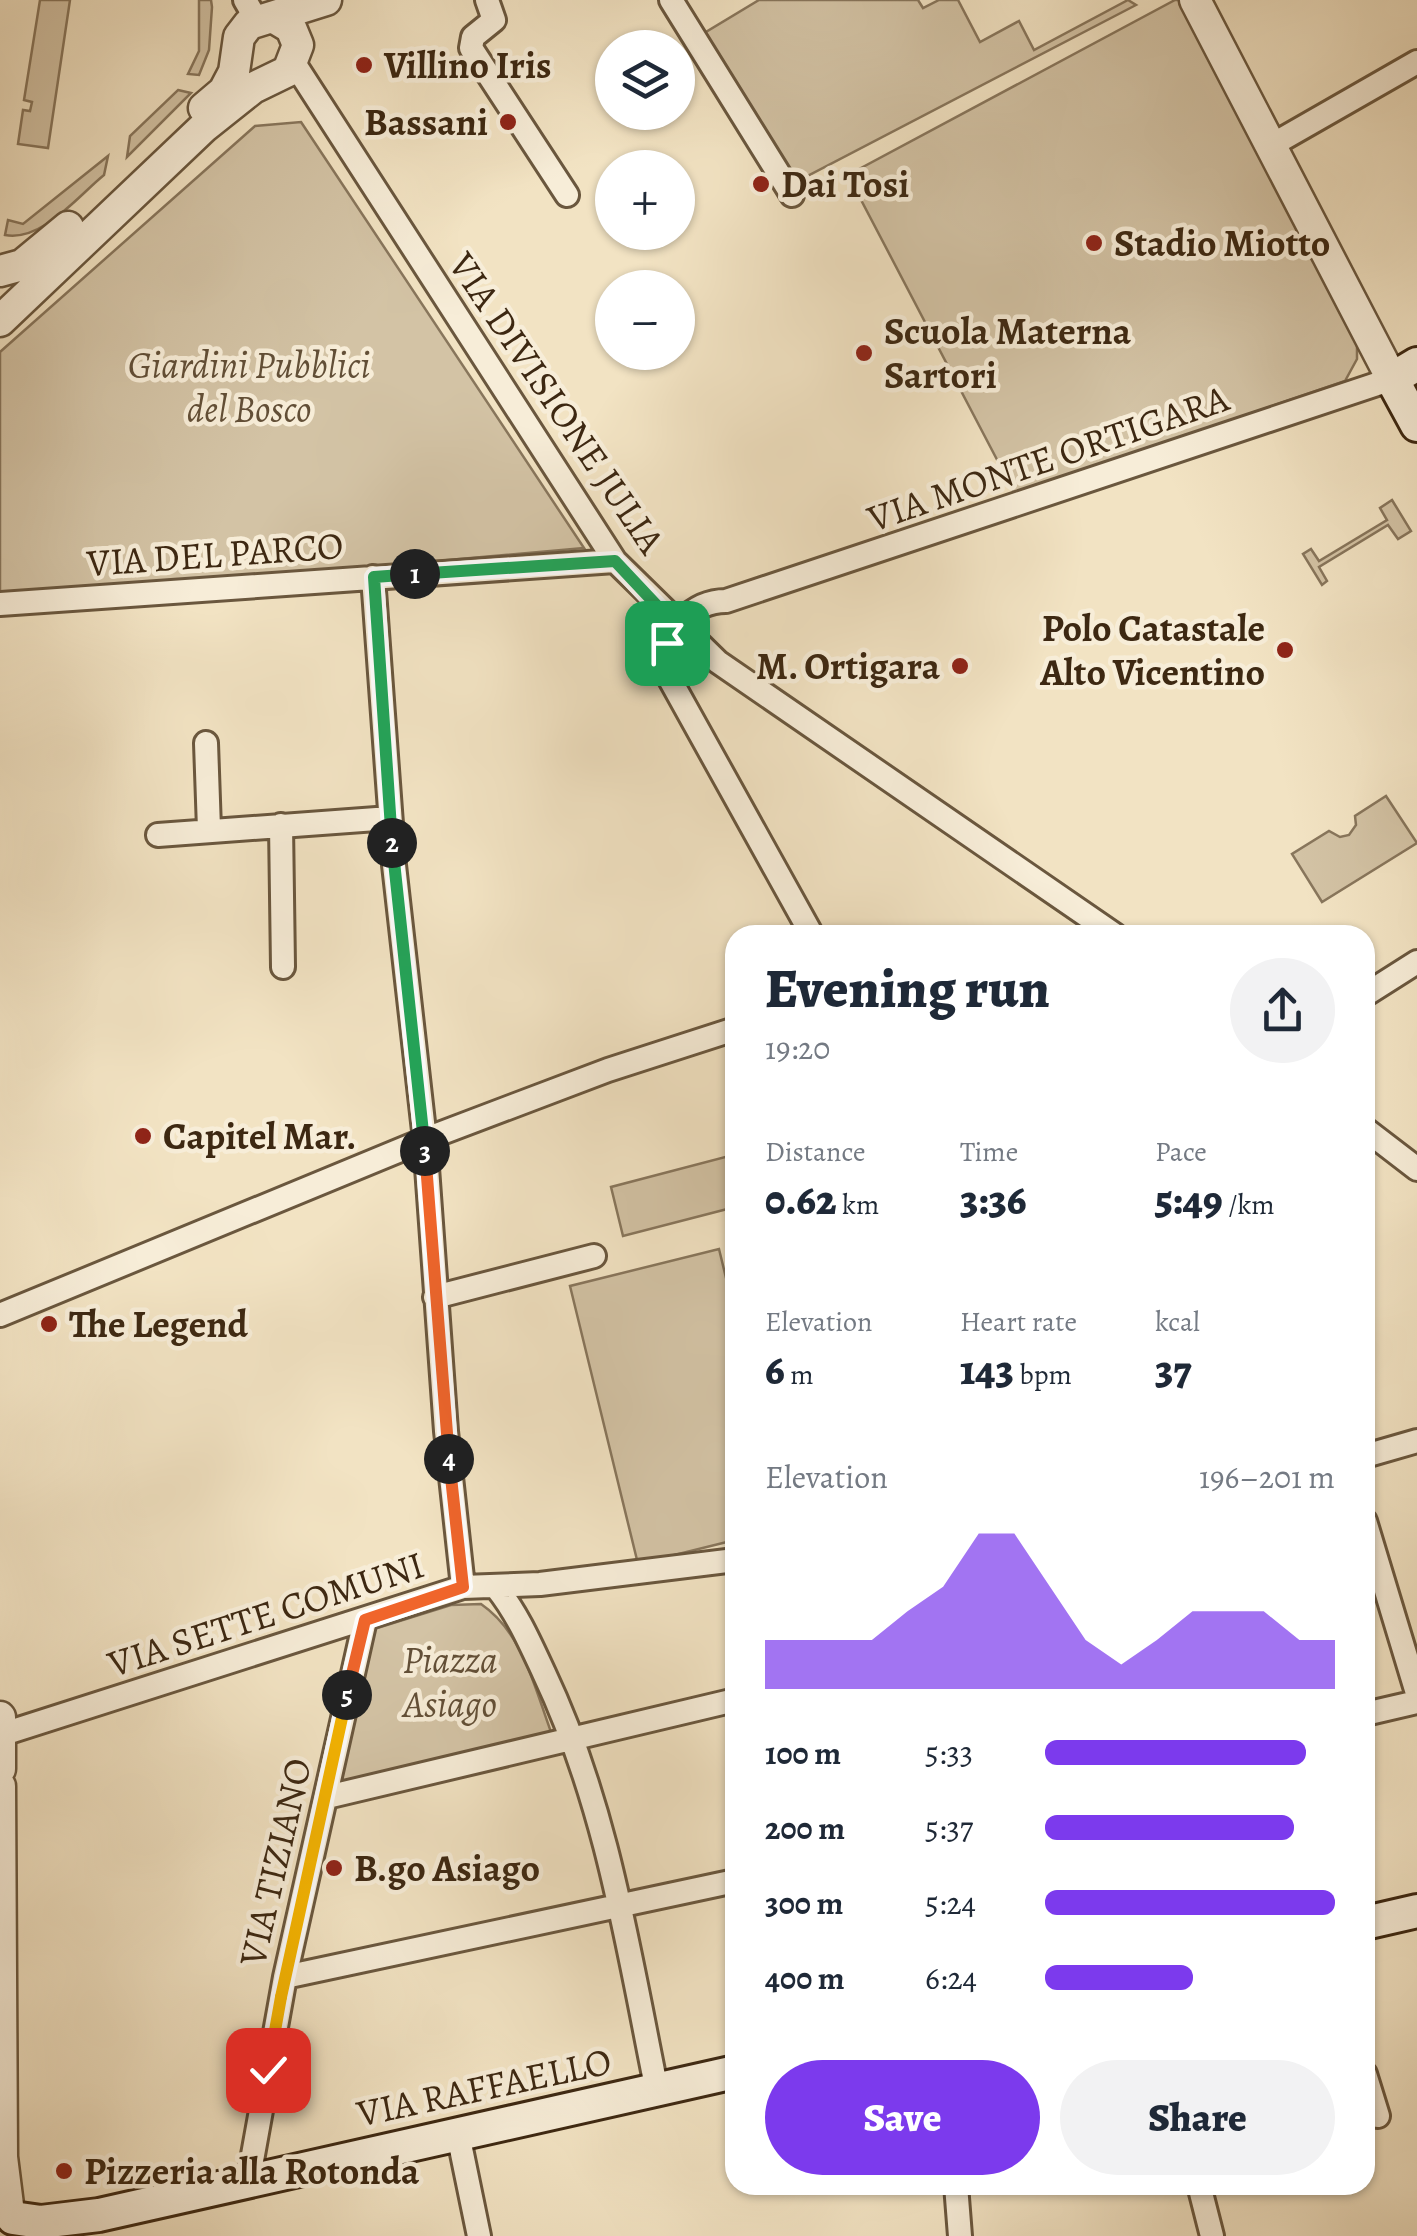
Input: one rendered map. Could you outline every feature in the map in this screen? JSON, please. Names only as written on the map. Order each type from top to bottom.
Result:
[{"type":"main road","points":[[1404,371],[1417,424]]},
{"type":"main road","points":[[1375,1922],[1417,1912]]},
{"type":"main road","name":"VIA RAFFAELLO","points":[[15,2222],[74,2220],[725,2074]]},
{"type":"street","points":[[0,270],[22,265],[43,250],[224,91],[238,54],[239,37],[259,13],[326,0]]},
{"type":"street","points":[[3,321],[204,127],[287,62],[346,0]]},
{"type":"street","points":[[487,0],[494,20],[474,37],[471,48],[567,195]]},
{"type":"street","points":[[671,0],[792,195]]},
{"type":"street","points":[[1195,0],[1272,146],[1404,371]]},
{"type":"street","points":[[259,13],[291,28],[287,62]]},
{"type":"street","points":[[238,54],[246,70],[287,62]]},
{"type":"street","name":"VIA DIVISIONE JULIA","points":[[287,62],[615,561],[677,627],[720,664],[1100,925]]},
{"type":"street","points":[[1272,146],[1417,62]]},
{"type":"street","name":"VIA MONTE ORTIGARA","points":[[677,627],[700,605],[726,601],[888,550],[1404,371]]},
{"type":"street","name":"VIA DEL PARCO","points":[[0,604],[615,561]]},
{"type":"street","points":[[374,577],[390,818],[425,1140],[435,1296],[463,1587]]},
{"type":"street","points":[[677,627],[662,665],[806,925]]},
{"type":"street","points":[[206,742],[208,829]]},
{"type":"street","points":[[158,835],[390,818]]},
{"type":"street","points":[[281,825],[284,967]]},
{"type":"street","points":[[1375,989],[1417,962]]},
{"type":"street","points":[[0,1315],[425,1140],[608,1070],[725,1031]]},
{"type":"street","points":[[1375,1137],[1417,1170]]},
{"type":"street","points":[[435,1296],[594,1256]]},
{"type":"street","points":[[1375,1453],[1417,1441]]},
{"type":"street","points":[[1375,1554],[1417,1694]]},
{"type":"street","name":"VIA SETTE COMUNI","points":[[0,1735],[463,1587],[543,1583],[725,1561]]},
{"type":"street","points":[[496,1587],[514,1609],[575,1739],[622,1906],[657,2091]]},
{"type":"street","name":"VIA TIZIANO","points":[[255,2179],[252,2164],[284,1977],[365,1620]]},
{"type":"street","points":[[327,1796],[725,1702]]},
{"type":"street","points":[[1375,1712],[1417,1702]]},
{"type":"street","points":[[0,1717],[0,1768]]},
{"type":"street","points":[[0,1786],[1,2159],[15,2222]]},
{"type":"street","points":[[284,1977],[725,1882]]},
{"type":"street","points":[[1375,2106],[1378,2116]]},
{"type":"street","points":[[458,2134],[480,2236]]},
{"type":"street","points":[[956,2195],[957,2235]]},
{"type":"street","points":[[1202,2195],[1212,2236]]},
{"type":"green space","points":[[40,0],[70,0],[48,148],[18,144],[23,110],[30,111],[32,102],[24,100]]},
{"type":"green space","points":[[199,0],[211,0],[212,7],[209,50],[199,75],[188,74],[199,51]]},
{"type":"green space","points":[[759,0],[918,0],[923,8],[939,0],[958,0],[980,42],[1019,21],[1034,50],[1128,0],[1136,5],[790,185],[701,35]]},
{"type":"green space","name":"Stadio Miotto","points":[[1180,0],[1357,341],[1357,359],[1345,381],[1015,494],[848,175]]},
{"type":"green space","points":[[178,90],[191,93],[127,157],[130,136]]},
{"type":"green space","name":"Giardini Pubblici del Bosco","points":[[301,122],[584,548],[291,574],[0,592],[0,352],[255,126]]},
{"type":"green space","points":[[108,156],[104,175],[59,216],[32,232],[5,235],[8,220],[23,224]]},
{"type":"green space","points":[[1392,500],[1411,531],[1398,539],[1388,525],[1319,567],[1327,581],[1322,585],[1303,554],[1311,549],[1319,561],[1387,520],[1380,508]]},
{"type":"green space","points":[[1386,796],[1417,843],[1322,902],[1292,854],[1329,831],[1340,837],[1349,835],[1356,825],[1355,816]]},
{"type":"green space","points":[[725,1157],[725,1210],[623,1236],[611,1187]]},
{"type":"green space","points":[[719,1249],[725,1274],[725,1542],[638,1564],[570,1286]]},
{"type":"green space","name":"Piazza Asiago","points":[[481,1604],[517,1645],[551,1732],[339,1782],[374,1629],[451,1605]]},
{"type":"place","name":"Villino Iris","points":[[364,65]]},
{"type":"place","name":"Bassani","points":[[508,122]]},
{"type":"place","name":"Dai Tosi","points":[[761,184]]},
{"type":"place","name":"Stadio Miotto","points":[[1094,243]]},
{"type":"place","name":"Scuola Materna Sartori","points":[[864,353]]},
{"type":"place","name":"Polo Catastale Alto Vicentino","points":[[1285,650]]},
{"type":"place","name":"M. Ortigara","points":[[960,666]]},
{"type":"place","name":"Capitel Mar.","points":[[143,1136]]},
{"type":"place","name":"The Legend","points":[[49,1324]]},
{"type":"place","name":"B.go Asiago","points":[[334,1868]]},
{"type":"place","name":"Pizzeria alla Rotonda","points":[[64,2171]]},
{"type":"route","points":[[268,2070],[284,1977],[365,1620],[463,1587],[446,1432],[425,1140],[394,865],[374,577],[615,561],[677,627],[667,643]]}]
